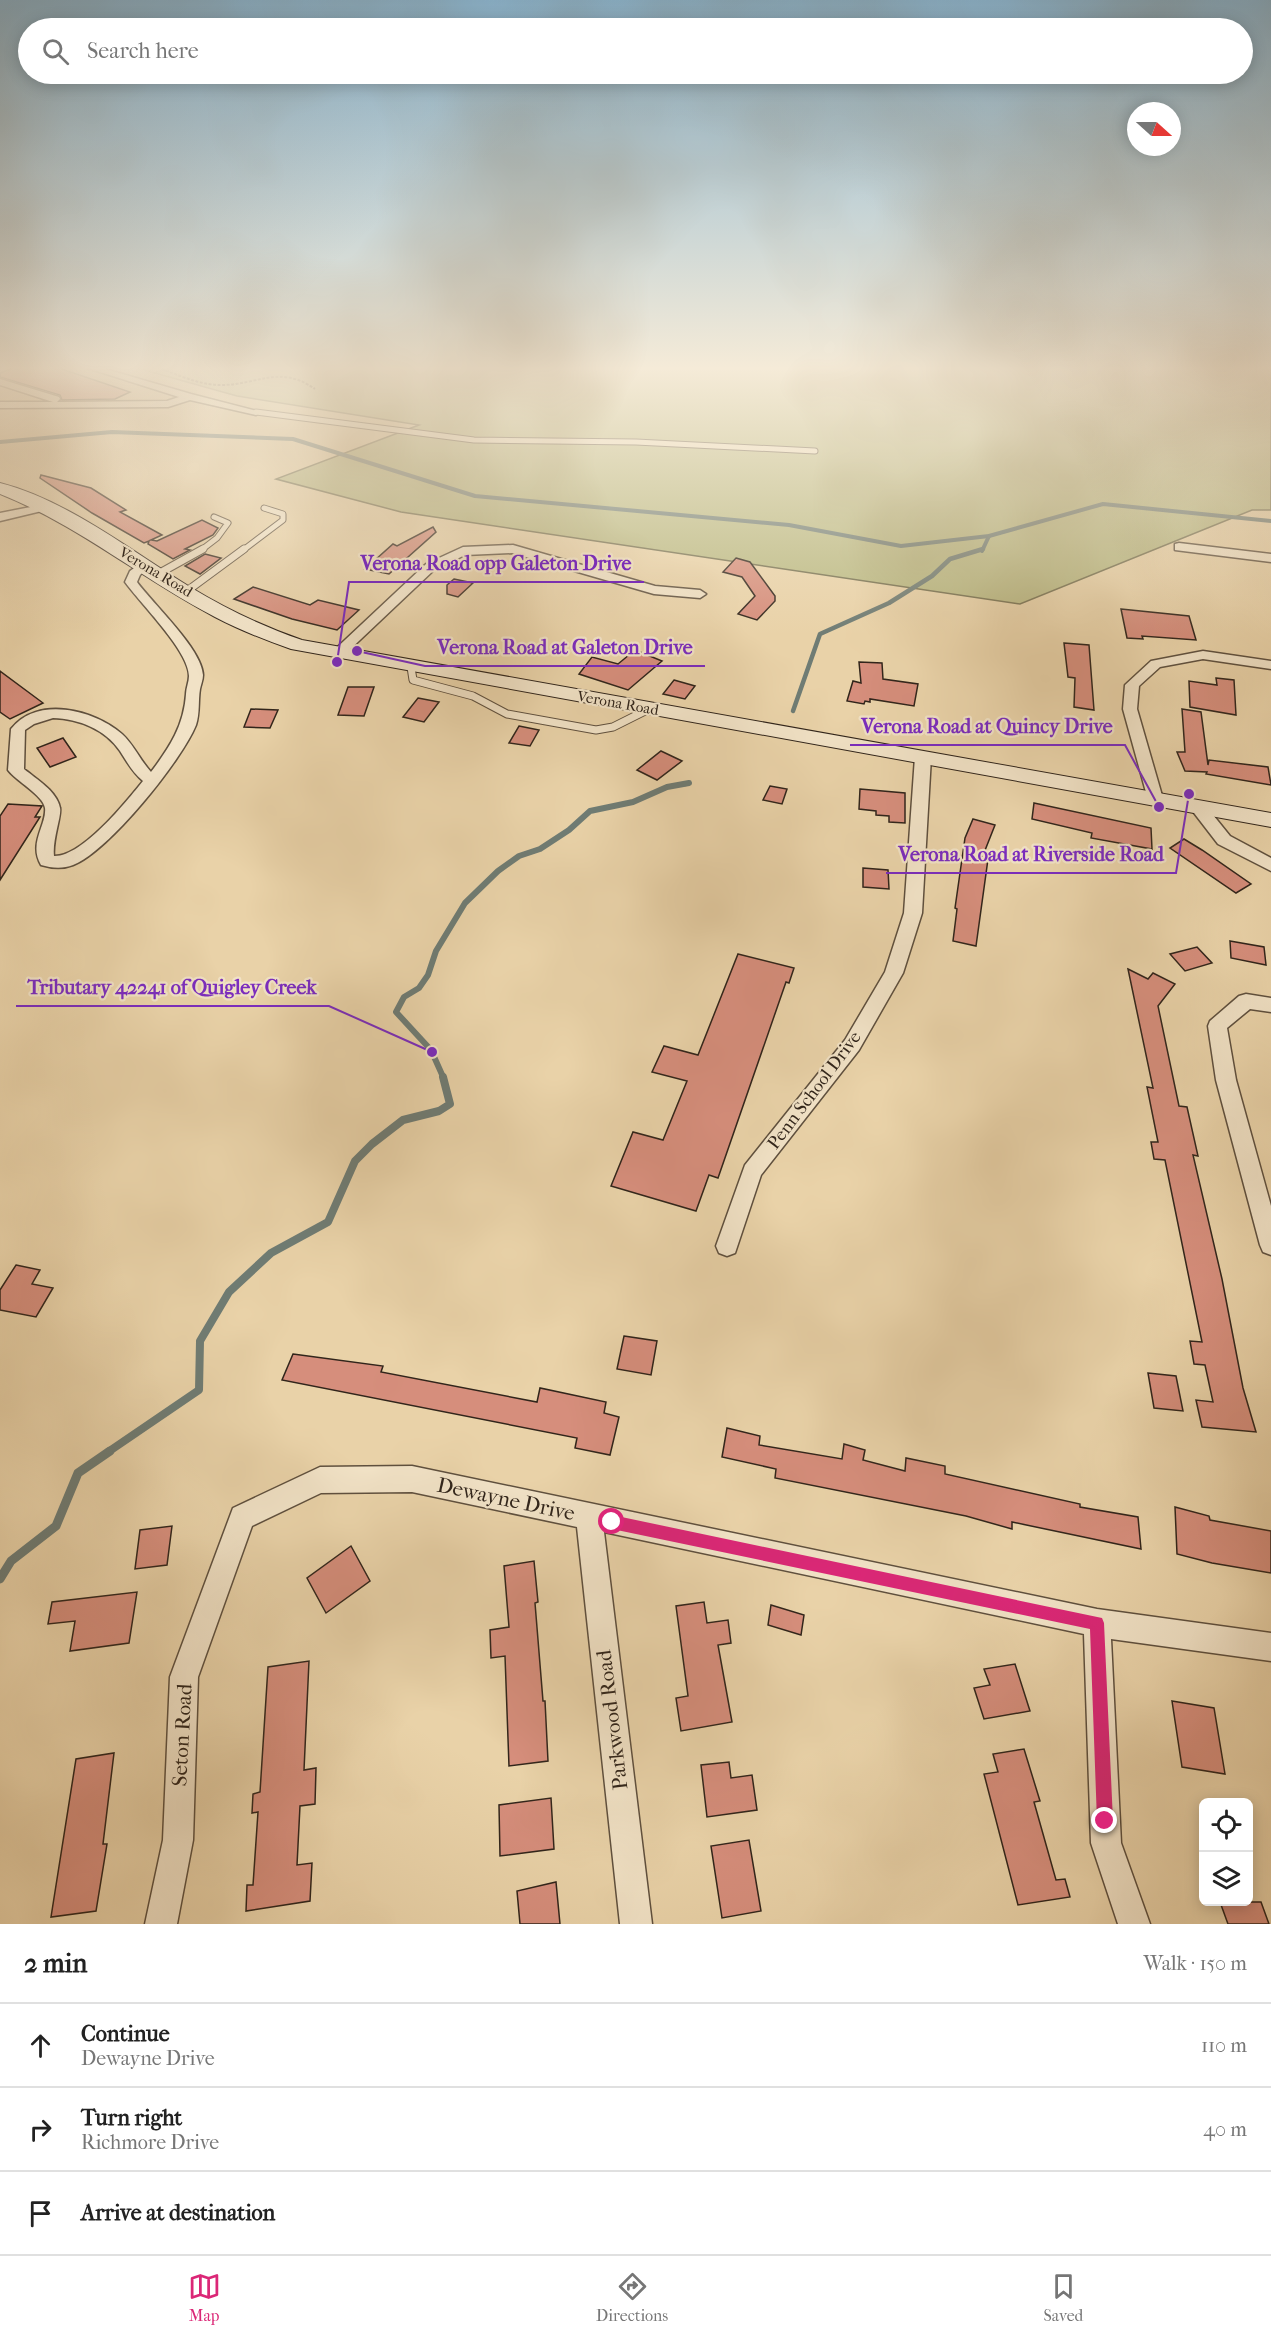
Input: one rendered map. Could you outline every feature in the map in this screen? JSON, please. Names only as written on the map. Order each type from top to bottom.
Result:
[{"type":"street","name":"Verona Road","points":[[0,488],[46,507],[230,617],[276,639],[337,654],[1271,820]]},
{"type":"street","points":[[0,517],[46,507]]},
{"type":"street","points":[[1179,547],[1271,558]]},
{"type":"street","points":[[337,654],[430,567],[464,551],[513,549],[654,590],[700,594]]},
{"type":"street","points":[[151,569],[134,574],[131,582],[176,638],[193,664],[196,675],[193,688],[194,707],[186,732],[152,780],[130,808],[86,848],[68,861],[47,861],[44,850],[45,841],[53,808],[47,797],[16,770],[18,729],[25,722],[47,714],[66,713],[115,736],[142,774],[152,780]]},
{"type":"street","points":[[1155,799],[1130,709],[1132,685],[1156,664],[1203,656],[1271,665]]},
{"type":"street","name":"Penn School Drive","points":[[727,1246],[752,1170],[852,1045],[894,973],[913,913],[923,757]]},
{"type":"street","points":[[1200,809],[1224,840],[1271,865]]},
{"type":"street","points":[[1271,1005],[1246,1001],[1217,1026],[1226,1080],[1271,1245]]},
{"type":"street","name":"Dewayne Drive","points":[[242,1517],[320,1480],[412,1479],[1097,1623],[1271,1647]]},
{"type":"street","name":"Seton Road","points":[[161,1924],[178,1839],[184,1677],[242,1517]]},
{"type":"street","name":"Parkwood Road","points":[[589,1517],[636,1924]]},
{"type":"street","points":[[1097,1623],[1106,1843],[1134,1924]]},
{"type":"lane","points":[[187,591],[283,520],[283,514],[264,507]]},
{"type":"lane","points":[[151,569],[196,554],[228,526],[223,520],[214,517]]},
{"type":"lane","points":[[411,667],[413,680],[473,696],[507,714],[596,730],[613,727],[650,709]]},
{"type":"shaded area","points":[[337,456],[1271,456],[1271,510],[1252,510],[1020,604],[401,512],[276,479]]},
{"type":"building","points":[[41,475],[91,488],[126,510],[120,512],[162,535],[151,540],[157,541],[202,520],[218,528],[213,535],[185,549],[190,550],[173,559],[148,544],[149,541],[144,543],[92,513],[40,478]]},
{"type":"building","points":[[433,527],[436,532],[389,574],[365,569],[393,544],[397,546]]},
{"type":"building","points":[[205,554],[221,558],[200,574],[185,566]]},
{"type":"building","points":[[736,558],[750,562],[775,596],[775,601],[757,620],[738,614],[755,596],[742,577],[723,572]]},
{"type":"building","points":[[454,579],[473,583],[458,597],[447,594],[447,585]]},
{"type":"building","points":[[253,587],[310,605],[318,600],[359,610],[337,630],[292,619],[234,599]]},
{"type":"building","points":[[1121,609],[1189,616],[1196,640],[1142,636],[1143,639],[1127,638]]},
{"type":"building","points":[[1064,643],[1089,645],[1094,710],[1074,707],[1075,678],[1068,677]]},
{"type":"building","points":[[635,650],[662,661],[628,690],[579,674],[592,657],[618,664]]},
{"type":"building","points":[[859,662],[882,663],[883,679],[918,684],[914,706],[870,699],[870,702],[865,701],[864,704],[847,701],[853,681],[861,683]]},
{"type":"building","points":[[0,671],[43,703],[10,719],[0,712]]},
{"type":"building","points":[[1216,678],[1234,680],[1236,715],[1190,707],[1189,681],[1217,685]]},
{"type":"building","points":[[674,680],[695,686],[685,699],[663,694]]},
{"type":"building","points":[[348,687],[374,687],[364,716],[338,715]]},
{"type":"building","points":[[418,698],[439,702],[424,722],[403,717]]},
{"type":"building","points":[[251,709],[278,710],[270,728],[244,727]]},
{"type":"building","points":[[1182,709],[1201,712],[1208,765],[1209,760],[1268,767],[1271,785],[1206,774],[1207,772],[1185,771],[1177,752],[1185,752]]},
{"type":"building","points":[[519,726],[539,730],[530,746],[509,743]]},
{"type":"building","points":[[63,738],[76,757],[50,767],[37,748]]},
{"type":"building","points":[[661,751],[682,761],[657,780],[637,770]]},
{"type":"building","points":[[770,786],[787,789],[782,804],[763,800]]},
{"type":"building","points":[[860,789],[905,793],[905,823],[889,822],[889,816],[876,815],[876,811],[859,809]]},
{"type":"building","points":[[1034,803],[1151,828],[1152,849],[1091,838],[1092,833],[1032,819]]},
{"type":"building","points":[[8,804],[42,806],[35,817],[40,817],[0,880],[0,816]]},
{"type":"building","points":[[973,819],[995,825],[982,858],[988,859],[976,946],[953,941],[957,909],[955,908],[965,838]]},
{"type":"building","points":[[1184,839],[1251,884],[1236,893],[1170,848]]},
{"type":"building","points":[[863,868],[888,870],[889,889],[863,887]]},
{"type":"building","points":[[1230,941],[1264,947],[1266,965],[1231,958]]},
{"type":"building","points":[[1197,947],[1212,963],[1185,971],[1170,954]]},
{"type":"building","points":[[738,954],[794,968],[789,983],[786,982],[718,1178],[709,1175],[696,1211],[611,1186],[633,1132],[663,1140],[687,1081],[652,1072],[664,1046],[698,1055]]},
{"type":"building","points":[[1128,969],[1148,979],[1153,973],[1175,984],[1158,1006],[1179,1106],[1187,1107],[1198,1156],[1193,1155],[1222,1279],[1243,1388],[1256,1432],[1202,1427],[1196,1400],[1213,1402],[1205,1365],[1194,1364],[1190,1341],[1202,1342],[1165,1160],[1154,1159],[1151,1142],[1158,1142],[1147,1087],[1153,1088]]},
{"type":"building","points":[[16,1265],[40,1270],[32,1284],[53,1288],[36,1317],[0,1310],[0,1290]]},
{"type":"building","points":[[624,1336],[657,1341],[651,1375],[617,1369]]},
{"type":"building","points":[[293,1354],[383,1366],[381,1372],[537,1402],[540,1388],[606,1402],[604,1413],[619,1417],[610,1455],[575,1448],[577,1438],[282,1380]]},
{"type":"building","points":[[1148,1373],[1176,1376],[1183,1411],[1154,1408]]},
{"type":"building","points":[[727,1428],[760,1436],[759,1445],[842,1459],[844,1444],[865,1450],[863,1460],[905,1471],[906,1458],[945,1466],[945,1474],[1080,1504],[1080,1507],[1138,1517],[1141,1549],[1012,1522],[1012,1529],[966,1516],[775,1478],[776,1469],[722,1457]]},
{"type":"building","points":[[1175,1507],[1209,1516],[1210,1520],[1271,1531],[1271,1573],[1212,1563],[1177,1554]]},
{"type":"building","points":[[172,1526],[167,1565],[135,1569],[140,1530]]},
{"type":"building","points":[[351,1546],[370,1581],[326,1613],[307,1578]]},
{"type":"building","points":[[534,1561],[538,1602],[535,1603],[543,1701],[545,1701],[548,1761],[509,1766],[505,1656],[491,1658],[490,1630],[509,1627],[504,1566]]},
{"type":"building","points":[[137,1592],[129,1643],[70,1651],[75,1621],[48,1624],[52,1602]]},
{"type":"building","points":[[704,1602],[707,1623],[728,1620],[731,1643],[718,1645],[732,1722],[681,1731],[676,1698],[688,1696],[676,1606]]},
{"type":"building","points":[[771,1605],[804,1615],[801,1635],[768,1625]]},
{"type":"building","points":[[309,1661],[304,1770],[316,1768],[315,1804],[300,1806],[297,1865],[312,1863],[310,1901],[246,1911],[247,1885],[253,1885],[258,1812],[252,1813],[253,1794],[260,1792],[268,1667]]},
{"type":"building","points":[[1015,1664],[1030,1711],[984,1719],[974,1688],[990,1685],[984,1669]]},
{"type":"building","points":[[1172,1701],[1214,1708],[1225,1774],[1182,1767]]},
{"type":"building","points":[[1024,1749],[1040,1801],[1034,1802],[1056,1880],[1065,1879],[1070,1897],[1018,1905],[984,1774],[998,1772],[993,1754]]},
{"type":"building","points":[[114,1753],[103,1844],[107,1844],[96,1911],[51,1917],[76,1759]]},
{"type":"building","points":[[729,1762],[731,1778],[752,1775],[757,1810],[707,1817],[701,1765]]},
{"type":"building","points":[[551,1798],[554,1849],[500,1856],[499,1805]]},
{"type":"building","points":[[749,1840],[761,1911],[722,1918],[711,1846]]},
{"type":"building","points":[[556,1882],[560,1924],[520,1924],[517,1891]]},
{"type":"building","points":[[1253,1902],[1261,1902],[1269,1924],[1228,1924],[1221,1906],[1253,1906]]},
{"type":"waterway","points":[[347,456],[475,496],[789,525],[901,546],[989,536]]},
{"type":"waterway","points":[[989,536],[1103,504],[1271,521]]},
{"type":"waterway","points":[[983,549],[989,536]]},
{"type":"waterway","points":[[793,711],[820,634],[889,603],[932,576],[950,559],[983,549]]},
{"type":"waterway","points":[[444,1079],[431,1050],[396,1012],[404,997],[419,988],[428,975],[436,951],[465,903],[498,871],[519,856],[540,849],[569,830],[590,811],[633,802],[667,787],[689,783],[685,784]]},
{"type":"waterway","points":[[108,1452],[199,1390],[200,1341],[229,1292],[271,1253],[328,1222],[355,1161],[372,1144],[403,1120],[439,1111],[450,1104],[443,1077]]},
{"type":"waterway","points":[[0,1579],[11,1561],[56,1526],[78,1473],[110,1451]]},
{"type":"place","name":"Verona Road at Galeton Drive","points":[[357,651]]},
{"type":"place","name":"Verona Road opp Galeton Drive","points":[[337,662]]},
{"type":"place","name":"Verona Road at Riverside Road","points":[[1189,794]]},
{"type":"place","name":"Verona Road at Quincy Drive","points":[[1159,807]]},
{"type":"place","name":"Tributary 42241 of Quigley Creek","points":[[432,1052]]},
{"type":"route","points":[[612,1522],[1097,1623],[1105,1821]]}]
